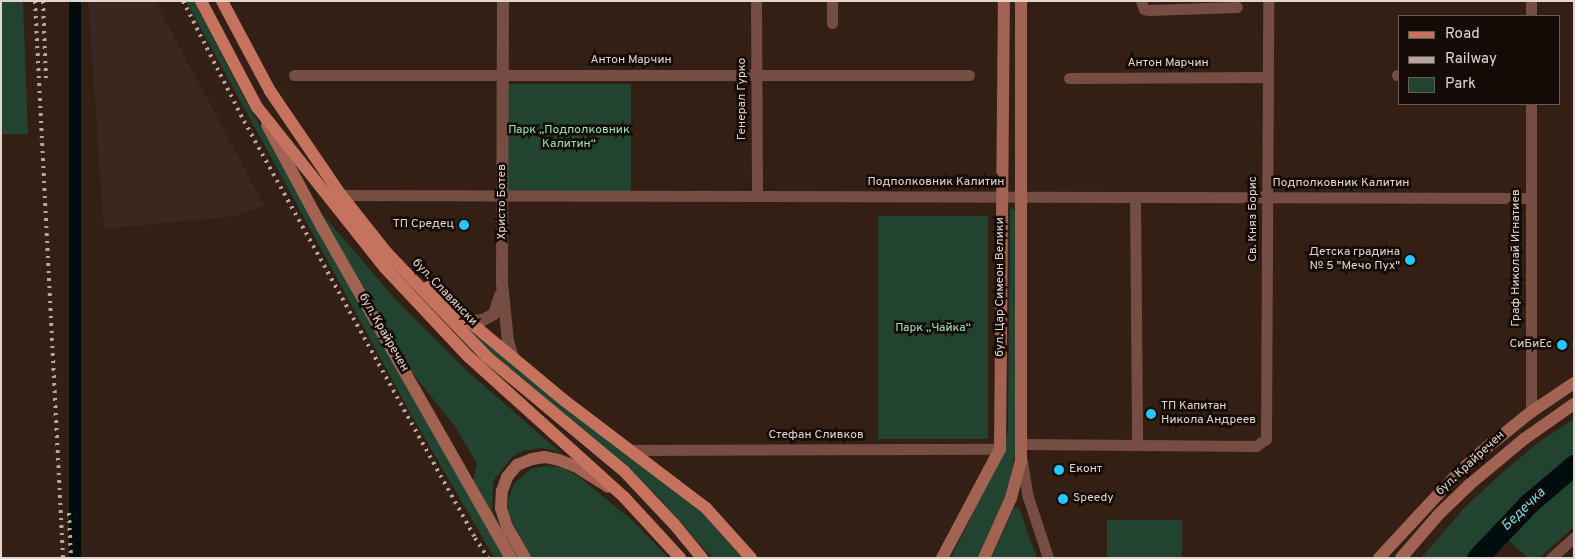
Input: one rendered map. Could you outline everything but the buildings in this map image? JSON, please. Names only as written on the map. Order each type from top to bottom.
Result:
[{"type":"main road","name":"бул. Славянски","points":[[201,1],[258,107],[385,268],[469,358],[624,497],[680,558]]},
{"type":"main road","name":"бул. Славянски","points":[[222,1],[270,91],[341,195],[387,253],[487,357],[624,472],[702,558]]},
{"type":"main road","name":"бул. Цар Симеон Велики","points":[[942,558],[1000,449],[1004,1]]},
{"type":"main road","name":"бул. Цар Симеон Велики","points":[[984,558],[999,528],[1015,487],[1021,449],[1021,1]]},
{"type":"main road","name":"бул. Крайречен","points":[[258,107],[322,227],[511,558]]},
{"type":"main road","points":[[387,253],[565,401],[706,508],[751,558]]},
{"type":"main road","name":"бул. Крайречен","points":[[1379,558],[1457,474],[1531,412],[1574,383]]},
{"type":"main road","name":"бул. Крайречен","points":[[1401,558],[1439,514],[1469,485],[1524,439],[1574,404]]},
{"type":"main road","points":[[525,558],[507,527],[501,508],[502,491],[507,477],[517,465],[532,459],[559,460],[575,466],[624,497]]},
{"type":"street","name":"Христо Ботев","points":[[503,1],[502,283],[508,341],[513,357]]},
{"type":"street","name":"Генерал Гурко","points":[[756,1],[757,196]]},
{"type":"street","points":[[832,1],[832,23]]},
{"type":"street","points":[[1141,1],[1144,9],[1149,10],[1237,7]]},
{"type":"street","name":"Св. Княз Борис","points":[[1137,445],[1256,446],[1262,443],[1267,436],[1268,1]]},
{"type":"street","points":[[1531,1],[1531,15]]},
{"type":"street","name":"Антон Марчин","points":[[294,75],[969,75]]},
{"type":"street","name":"Антон Марчин","points":[[1069,78],[1268,77]]},
{"type":"street","name":"Граф Николай Игнатиев","points":[[1531,105],[1531,412]]},
{"type":"street","name":"Подполковник Калитин","points":[[341,195],[1531,198]]},
{"type":"street","points":[[1021,449],[1137,445],[1135,197]]},
{"type":"street","name":"Христо Ботев","points":[[471,321],[483,320],[494,314],[498,309],[502,283]]},
{"type":"street","name":"Стефан Сливков","points":[[632,450],[1000,449]]},
{"type":"street","name":"бул. Цар Симеон Велики","points":[[1021,449],[1028,497],[1048,558]]},
{"type":"street","points":[[1551,558],[1574,537]]},
{"type":"shaded area","points":[[69,1],[81,1],[81,558],[69,558]]},
{"type":"shaded area","points":[[88,1],[155,1],[264,205],[237,216],[104,229]]},
{"type":"green space","points":[[1,1],[23,1],[28,134],[1,134]]},
{"type":"green space","points":[[186,1],[194,1],[241,92],[505,558],[495,558],[489,549],[412,416]]},
{"type":"green space","name":"Парк „Подполковник Калитин“","points":[[508,84],[631,84],[631,192],[508,192]]},
{"type":"green space","points":[[1012,208],[1015,212],[1015,451],[1010,485],[977,558],[951,558],[999,459],[1008,431],[1010,210]]},
{"type":"green space","points":[[322,214],[397,301],[466,370],[560,452],[540,448],[523,451],[513,456],[493,481],[492,510],[518,558],[515,558],[473,481],[477,464],[456,428],[411,371],[322,218]]},
{"type":"green space","name":"Парк „Чайка“","points":[[878,216],[988,216],[988,439],[878,439]]},
{"type":"green space","points":[[425,289],[565,406],[702,513],[743,558],[712,558],[656,495],[489,352]]},
{"type":"green space","points":[[1574,419],[1574,527],[1539,558],[1528,558],[1509,541],[1491,558],[1421,558],[1466,506],[1503,472],[1539,442]]},
{"type":"green space","points":[[561,467],[578,476],[633,521],[669,558],[531,558],[508,514],[508,501],[514,484],[520,478],[533,468]]},
{"type":"green space","points":[[1014,507],[1019,508],[1037,558],[991,558]]},
{"type":"green space","points":[[1107,520],[1182,520],[1182,558],[1107,558]]},
{"type":"waterway","name":"Бедечка","points":[[1477,558],[1529,503],[1574,465]]},
{"type":"railway","points":[[35,1],[63,558]]},
{"type":"railway","points":[[43,1],[46,79]]},
{"type":"railway","points":[[183,1],[244,121],[475,538],[488,558]]},
{"type":"railway","points":[[69,513],[71,558]]},
{"type":"place","name":"ТП Средец","points":[[464,225]]},
{"type":"place","name":"Детска градина № 5 \"Мечо Пух\"","points":[[1410,260]]},
{"type":"place","name":"СиБиЕс","points":[[1562,345]]},
{"type":"place","name":"ТП Капитан Никола Андреев","points":[[1151,414]]},
{"type":"place","name":"Еконт","points":[[1059,470]]},
{"type":"place","name":"Speedy","points":[[1063,499]]}]
